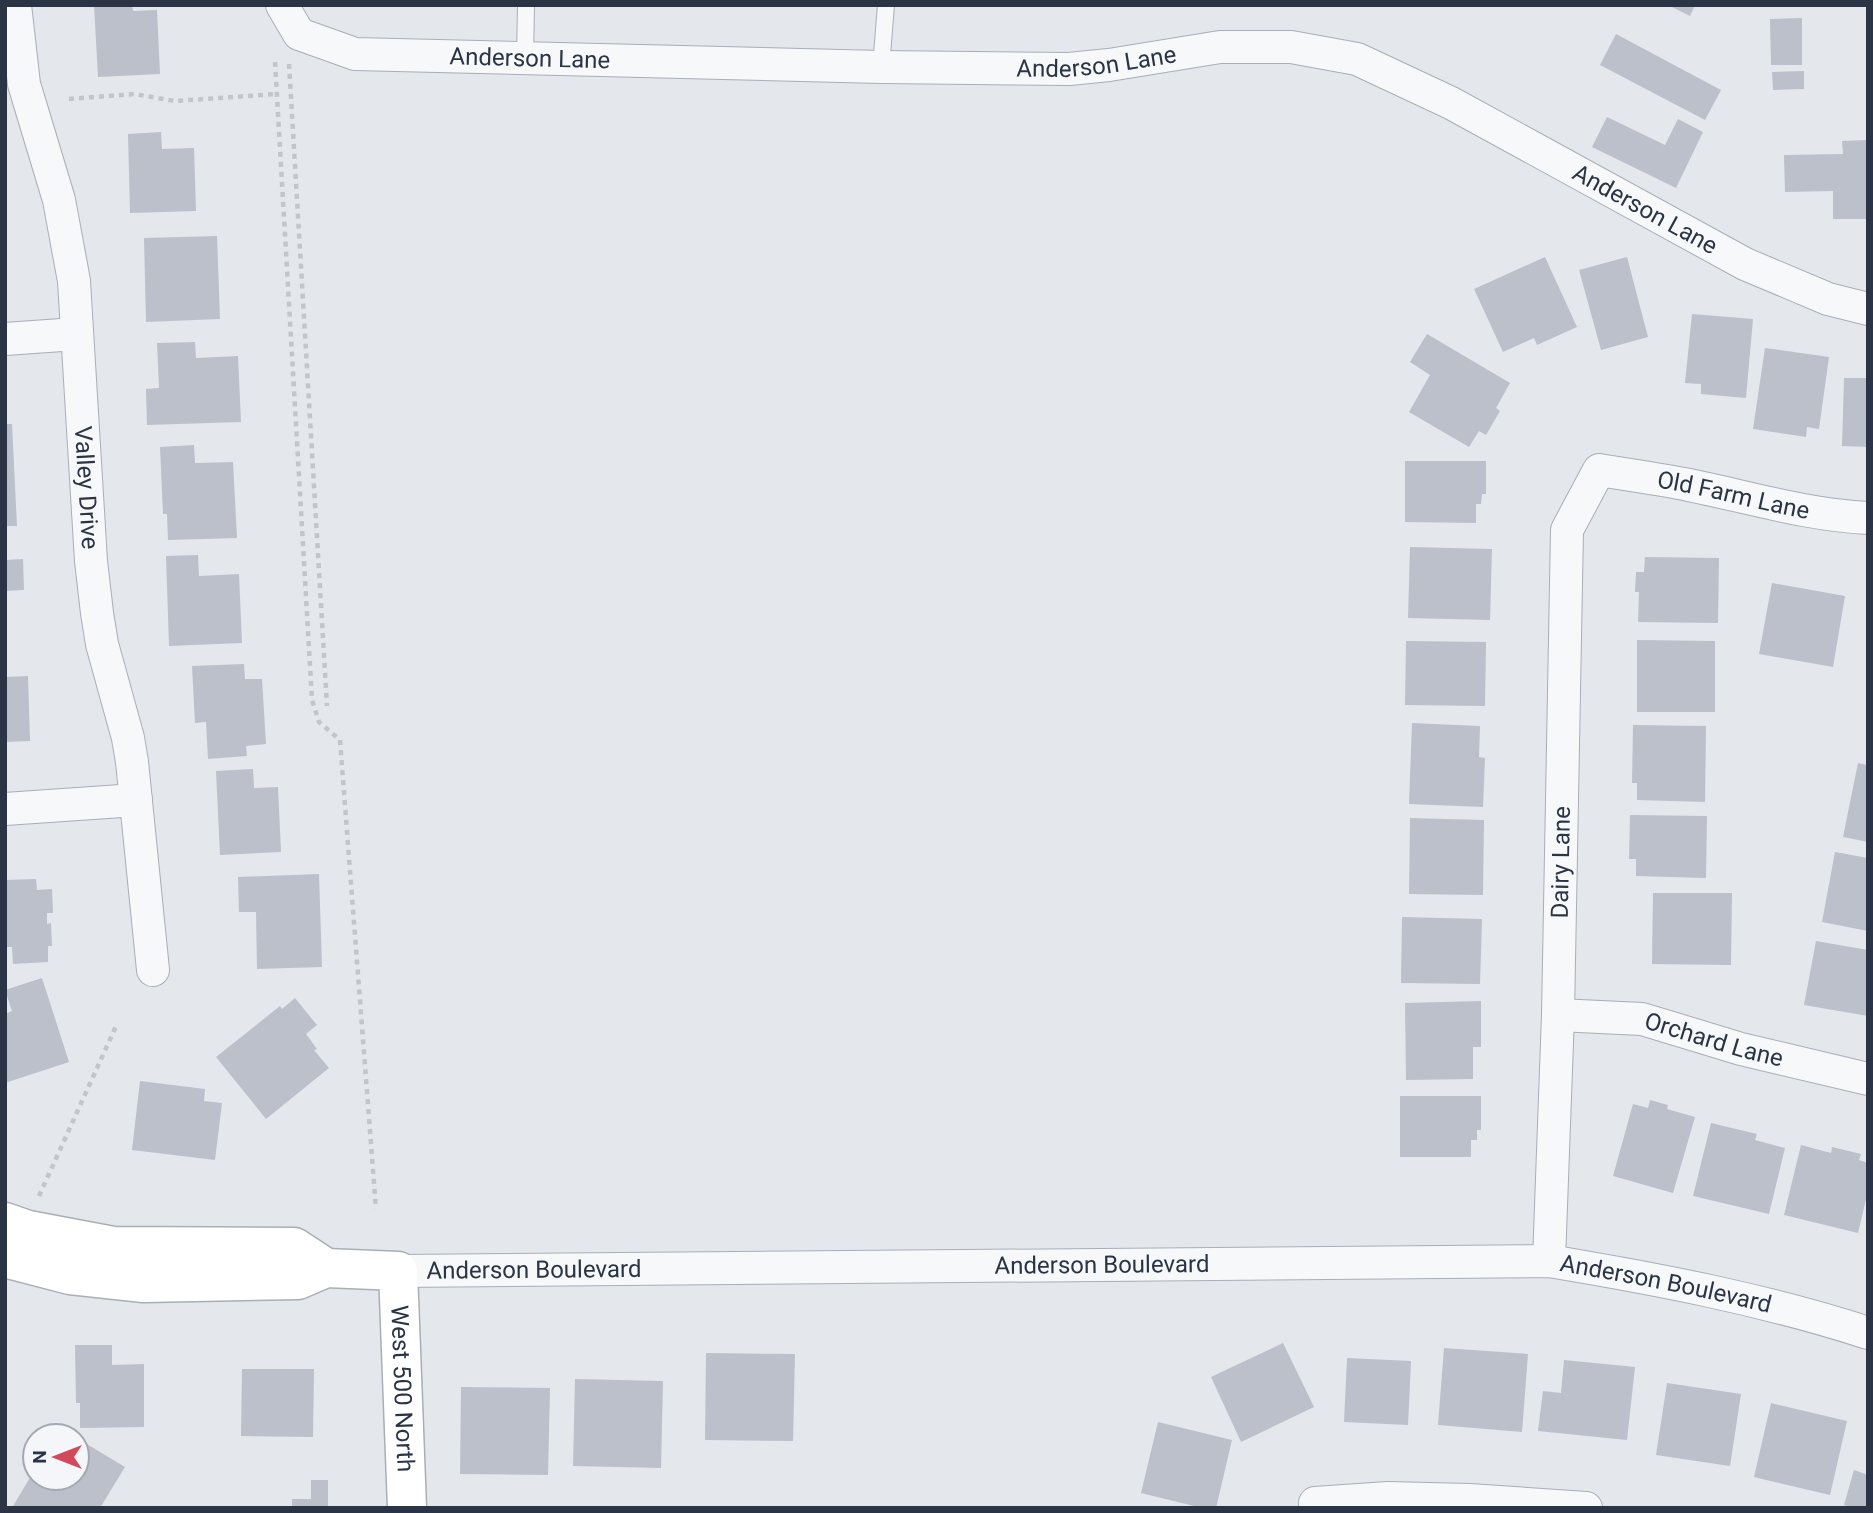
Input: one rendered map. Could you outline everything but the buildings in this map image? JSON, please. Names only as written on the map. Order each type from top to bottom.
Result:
[{"type":"street","name":"Valley Drive","points":[[15,5],[24,84],[59,200],[69,244],[74,281],[97,613],[111,682],[128,738],[153,970]]},
{"type":"street","name":"Anderson Lane","points":[[282,5],[299,34],[355,54],[525,60],[1069,69],[1220,47],[1292,47],[1357,59],[1451,103],[1745,264],[1828,299],[1868,309]]},
{"type":"street","points":[[5,339],[76,334]]},
{"type":"street","name":"Old Farm Lane","points":[[1599,470],[1688,485],[1783,507],[1868,518]]},
{"type":"street","name":"Dairy Lane","points":[[1549,1261],[1558,1015],[1567,530],[1599,470]]},
{"type":"street","points":[[5,809],[136,800]]},
{"type":"street","name":"Orchard Lane","points":[[1558,1015],[1642,1018],[1741,1049],[1868,1079]]},
{"type":"street","points":[[5,1222],[28,1230],[113,1246],[294,1247],[326,1268]]},
{"type":"street","name":"Anderson Boulevard","points":[[5,1258],[70,1275],[144,1283],[299,1280],[326,1268],[398,1270],[1549,1261],[1771,1304],[1868,1333]]},
{"type":"street","name":"West 500 North","points":[[398,1270],[407,1508]]},
{"type":"street","points":[[1315,1508],[1315,1503],[1388,1498],[1586,1508]]},
{"type":"lane","points":[[525,60],[526,5]]},
{"type":"lane","points":[[881,67],[886,5]]},
{"type":"path","points":[[288,58],[291,71],[327,706]]},
{"type":"path","points":[[275,62],[312,699],[319,722],[340,740],[376,1209]]},
{"type":"path","points":[[69,99],[134,94],[175,101],[277,94]]},
{"type":"path","points":[[39,1196],[117,1024]]}]
